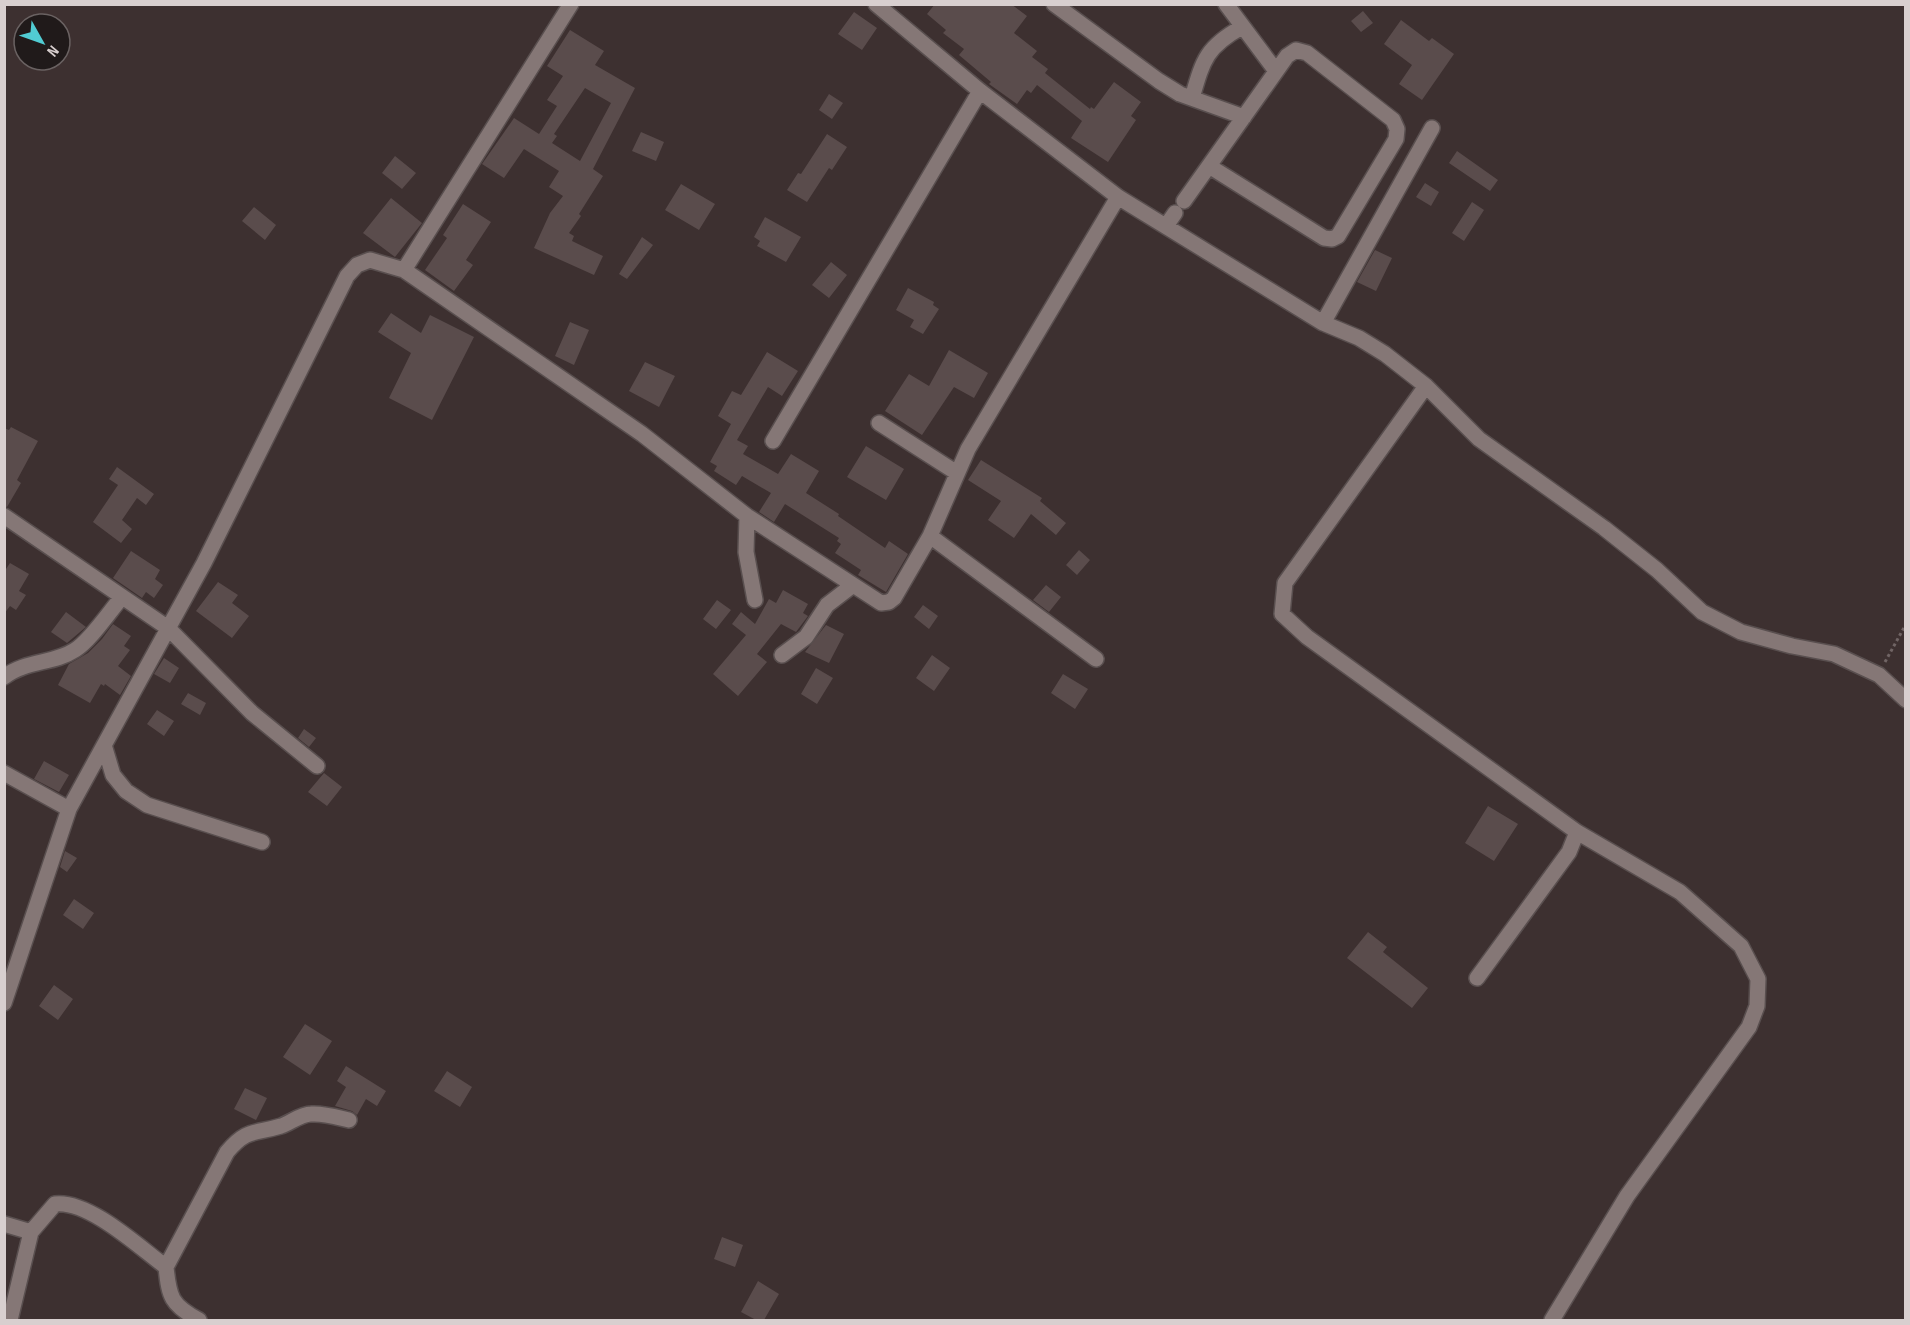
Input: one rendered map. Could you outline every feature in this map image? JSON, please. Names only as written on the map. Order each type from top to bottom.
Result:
[{"type":"street","points":[[404,270],[571,4]]},
{"type":"street","points":[[876,4],[980,91],[1118,196],[1323,323],[1359,338],[1385,354],[1426,386],[1479,440],[1604,528],[1657,570],[1702,612],[1741,632],[1792,646],[1834,654],[1878,675],[1905,700]]},
{"type":"street","points":[[1054,4],[1180,94],[1244,117]]},
{"type":"street","points":[[1226,4],[1276,71]]},
{"type":"street","points":[[1192,98],[1200,69],[1212,48],[1223,37],[1242,27]]},
{"type":"street","points":[[1166,226],[1287,56],[1296,50],[1306,53],[1393,120],[1397,129],[1396,139],[1338,236],[1332,239],[1324,238],[1209,166]]},
{"type":"street","points":[[772,441],[980,91]]},
{"type":"street","points":[[1323,323],[1431,128]]},
{"type":"street","points":[[4,1003],[69,809],[204,563],[347,276],[357,265],[370,260],[404,270],[642,434],[747,516],[881,603],[889,602],[920,556],[968,449],[1118,196]]},
{"type":"street","points":[[1426,386],[1285,582],[1282,614],[1307,637],[1577,832],[1680,892],[1741,946],[1758,980],[1757,1006],[1749,1027],[1627,1196],[1552,1320]]},
{"type":"street","points":[[879,423],[957,473]]},
{"type":"street","points":[[4,516],[168,628],[252,713],[317,766]]},
{"type":"street","points":[[747,516],[746,552],[755,600]]},
{"type":"street","points":[[930,536],[1096,659]]},
{"type":"street","points":[[782,655],[806,637],[827,605],[853,585]]},
{"type":"street","points":[[4,677],[24,666],[76,650],[122,597]]},
{"type":"street","points":[[104,745],[113,775],[126,790],[147,805],[262,842]]},
{"type":"street","points":[[4,773],[69,809]]},
{"type":"street","points":[[1477,978],[1569,852],[1577,832]]},
{"type":"street","points":[[199,1320],[183,1312],[174,1302],[169,1293],[166,1267],[227,1152],[238,1138],[256,1130],[279,1126],[308,1114],[326,1114],[349,1120]]},
{"type":"street","points":[[10,1320],[31,1232],[55,1204],[77,1206],[98,1217],[166,1267]]},
{"type":"street","points":[[4,1224],[31,1232]]},
{"type":"path","points":[[1878,675],[1905,624]]},
{"type":"building","points":[[935,4],[1011,4],[1027,16],[1014,33],[1037,51],[1032,57],[1048,69],[1045,73],[1090,109],[1091,107],[1094,109],[1114,82],[1141,102],[1131,116],[1136,120],[1108,162],[1071,138],[1082,121],[1037,85],[1031,93],[1027,90],[1017,104],[989,84],[991,82],[959,55],[964,49],[943,33],[946,30],[927,14]]},
{"type":"building","points":[[1363,11],[1373,23],[1361,32],[1351,21]]},
{"type":"building","points":[[854,12],[877,28],[862,50],[838,34]]},
{"type":"building","points":[[1401,20],[1429,41],[1432,38],[1454,54],[1422,100],[1399,84],[1412,65],[1384,44]]},
{"type":"building","points":[[570,30],[604,51],[595,65],[635,88],[593,169],[603,176],[569,233],[574,236],[572,241],[603,256],[594,275],[534,248],[550,213],[563,196],[549,187],[559,171],[524,149],[504,178],[482,164],[514,118],[539,134],[557,106],[547,100],[563,76],[547,66]],"holes":[[[585,88],[611,103],[580,161],[552,143],[557,136],[554,134]]]},
{"type":"building","points":[[829,94],[843,103],[832,119],[819,110]]},
{"type":"building","points":[[641,132],[664,142],[656,161],[632,151]]},
{"type":"building","points":[[827,134],[847,147],[832,170],[829,168],[807,202],[787,190],[798,173],[801,174]]},
{"type":"building","points":[[1457,151],[1498,180],[1490,191],[1449,163]]},
{"type":"building","points":[[395,156],[416,173],[402,189],[382,173]]},
{"type":"building","points":[[1425,183],[1439,192],[1431,206],[1416,197]]},
{"type":"building","points":[[681,184],[715,204],[699,230],[665,210]]},
{"type":"building","points":[[391,198],[422,223],[395,257],[363,233]]},
{"type":"building","points":[[1472,202],[1484,210],[1464,241],[1452,233]]},
{"type":"building","points":[[463,204],[491,222],[466,260],[473,265],[454,291],[425,270],[447,238],[443,235]]},
{"type":"building","points":[[254,207],[276,225],[265,240],[242,221]]},
{"type":"building","points":[[765,217],[801,237],[786,262],[757,246],[760,241],[754,237]]},
{"type":"building","points":[[642,237],[653,245],[627,279],[619,274]]},
{"type":"building","points":[[1375,250],[1392,258],[1376,291],[1357,282]]},
{"type":"building","points":[[831,262],[847,275],[829,298],[812,285]]},
{"type":"building","points":[[908,288],[934,302],[933,305],[939,309],[923,334],[910,327],[914,320],[896,310]]},
{"type":"building","points":[[391,313],[421,333],[430,315],[474,337],[432,420],[389,398],[411,353],[378,332]]},
{"type":"building","points":[[570,322],[589,330],[574,365],[555,356]]},
{"type":"building","points":[[949,350],[988,373],[974,398],[954,387],[922,435],[885,411],[909,374],[929,386]]},
{"type":"building","points":[[767,352],[798,371],[782,396],[768,387],[737,440],[748,446],[743,454],[778,474],[791,454],[819,471],[806,493],[885,548],[889,541],[908,554],[886,592],[858,575],[861,570],[835,553],[841,544],[837,541],[839,538],[785,504],[774,522],[759,512],[771,493],[742,476],[736,485],[714,471],[717,466],[710,462],[731,424],[718,416],[732,391],[741,395]]},
{"type":"building","points":[[645,362],[675,376],[659,407],[629,391]]},
{"type":"building","points":[[11,427],[38,441],[17,480],[21,483],[7,507],[4,506],[4,428],[9,430]]},
{"type":"building","points":[[866,446],[904,469],[886,500],[847,477]]},
{"type":"building","points":[[981,460],[1042,498],[1040,501],[1066,523],[1056,535],[1031,514],[1014,538],[988,520],[1001,501],[968,480]]},
{"type":"building","points":[[117,467],[154,494],[146,505],[137,498],[122,520],[132,529],[121,543],[93,522],[118,485],[109,479]]},
{"type":"building","points":[[1079,550],[1090,560],[1077,575],[1066,565]]},
{"type":"building","points":[[131,551],[160,570],[155,579],[163,585],[154,598],[146,592],[142,598],[113,578]]},
{"type":"building","points":[[10,563],[29,574],[19,591],[26,595],[16,610],[10,606],[4,614],[4,572]]},
{"type":"building","points":[[218,582],[238,595],[232,603],[249,616],[232,638],[196,611]]},
{"type":"building","points":[[1046,585],[1061,597],[1049,612],[1033,600]]},
{"type":"building","points":[[783,590],[808,604],[803,613],[808,616],[796,632],[781,624],[757,654],[767,662],[738,696],[713,674],[746,635],[732,624],[741,612],[755,624],[769,599],[776,603]]},
{"type":"building","points":[[717,600],[731,610],[716,629],[703,619]]},
{"type":"building","points":[[923,605],[938,616],[929,629],[914,617]]},
{"type":"building","points":[[66,612],[86,627],[67,643],[51,632]]},
{"type":"building","points":[[113,624],[131,636],[124,646],[130,650],[118,666],[131,676],[120,695],[105,684],[104,686],[101,684],[90,703],[58,685],[69,664],[88,653]]},
{"type":"building","points":[[826,625],[844,634],[829,663],[805,652]]},
{"type":"building","points":[[932,655],[950,668],[934,691],[916,678]]},
{"type":"building","points":[[164,658],[179,668],[170,683],[154,674]]},
{"type":"building","points":[[816,668],[833,678],[817,704],[801,694]]},
{"type":"building","points":[[1063,674],[1088,689],[1075,709],[1051,693]]},
{"type":"building","points":[[188,693],[206,703],[200,715],[181,704]]},
{"type":"building","points":[[157,710],[174,721],[164,736],[147,724]]},
{"type":"building","points":[[304,729],[316,738],[309,747],[298,738]]},
{"type":"building","points":[[44,761],[69,775],[59,792],[34,779]]},
{"type":"building","points":[[324,773],[342,787],[327,806],[308,792]]},
{"type":"building","points":[[1488,806],[1518,824],[1494,861],[1465,843]]},
{"type":"building","points":[[65,851],[77,858],[67,872],[60,867]]},
{"type":"building","points":[[74,899],[94,913],[83,929],[63,915]]},
{"type":"building","points":[[1368,932],[1387,947],[1383,952],[1428,988],[1412,1008],[1347,958]]},
{"type":"building","points":[[54,985],[73,999],[58,1020],[39,1006]]},
{"type":"building","points":[[305,1024],[332,1041],[310,1075],[283,1057]]},
{"type":"building","points":[[346,1066],[386,1091],[377,1106],[366,1099],[357,1115],[352,1111],[335,1106],[346,1087],[337,1081]]},
{"type":"building","points":[[447,1071],[472,1087],[460,1107],[434,1091]]},
{"type":"building","points":[[245,1088],[267,1098],[256,1120],[234,1109]]},
{"type":"building","points":[[722,1237],[743,1245],[735,1267],[714,1259]]},
{"type":"building","points":[[758,1281],[779,1294],[764,1320],[756,1320],[741,1312]]}]
